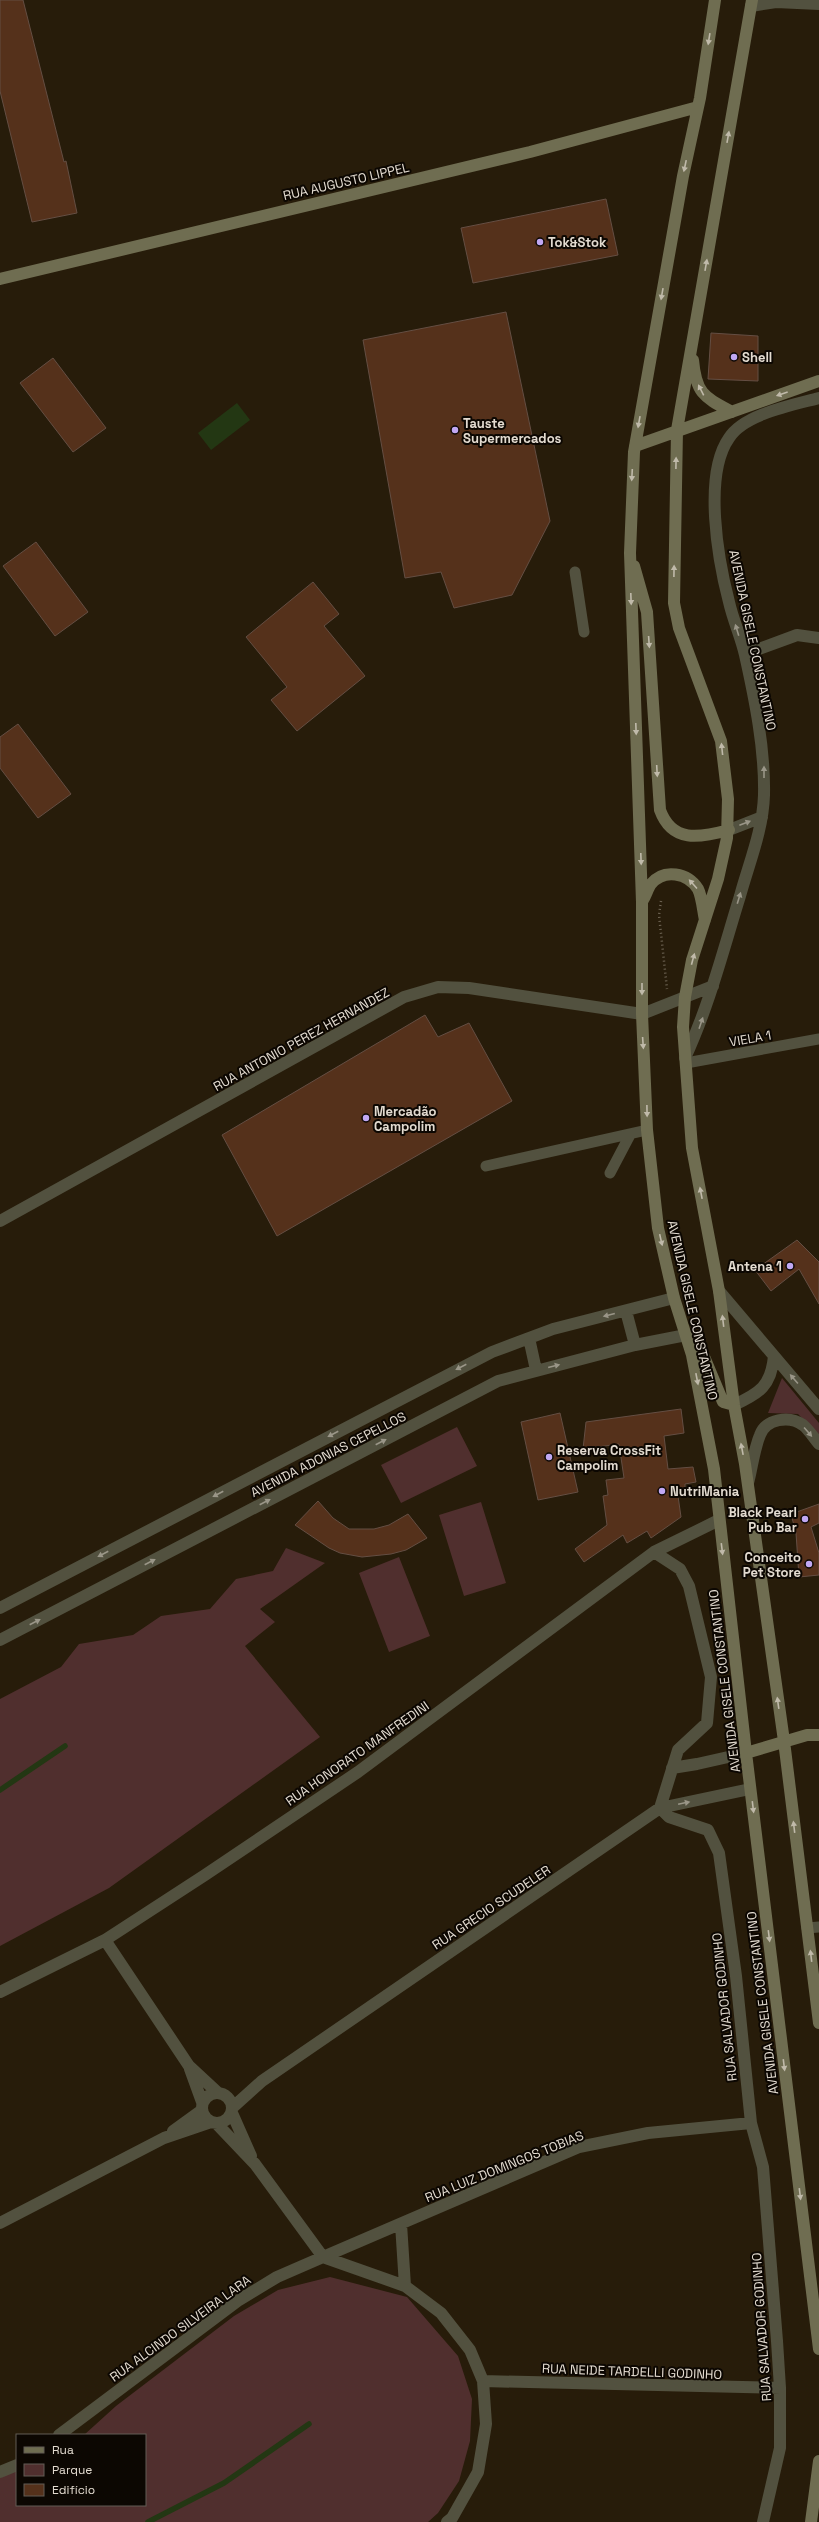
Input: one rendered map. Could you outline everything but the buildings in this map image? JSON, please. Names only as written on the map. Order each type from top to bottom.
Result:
[{"type":"main road","name":"AVENIDA GISELE CONSTANTINO","points":[[715,0],[698,107],[682,183],[635,446],[630,549],[642,902],[642,1014],[647,1130],[658,1228],[674,1298],[692,1355],[714,1469],[750,1789],[819,2349]]},
{"type":"main road","points":[[732,412],[705,397],[701,391],[694,372],[693,339],[752,3]]},
{"type":"main road","name":"RUA AUGUSTO LIPPEL","points":[[0,279],[530,152],[698,107]]},
{"type":"main road","name":"AVENIDA GISELE CONSTANTINO","points":[[693,339],[677,430],[674,603],[679,628],[721,741],[728,830],[718,879],[692,960],[686,997],[683,1027],[692,1148],[719,1290],[734,1404],[748,1483],[784,1741],[813,1927],[819,2023]]},
{"type":"main road","points":[[635,446],[819,381]]},
{"type":"main road","points":[[630,549],[647,612],[660,810],[664,822],[673,832],[684,836],[699,836],[728,830]]},
{"type":"main road","points":[[642,902],[651,884],[660,876],[674,873],[688,879],[698,890],[705,921]]},
{"type":"main road","points":[[686,1335],[694,1338],[700,1347],[722,1402],[734,1404]]},
{"type":"main road","points":[[746,1753],[807,1735],[819,1734]]},
{"type":"main road","points":[[811,2522],[819,2461]]},
{"type":"street","points":[[752,3],[776,2],[819,4]]},
{"type":"street","name":"AVENIDA GISELE CONSTANTINO","points":[[686,1061],[700,1027],[713,986],[762,817],[764,763],[744,654],[728,601],[717,535],[716,485],[718,464],[729,436],[752,418],[819,398]]},
{"type":"street","points":[[744,654],[797,635],[819,638]]},
{"type":"street","points":[[728,830],[762,817]]},
{"type":"street","points":[[642,1014],[713,986]]},
{"type":"street","name":"RUA ANTONIO PEREZ HERNANDEZ","points":[[0,1221],[404,998],[438,987],[469,988],[642,1014]]},
{"type":"street","points":[[719,1290],[819,1409]]},
{"type":"street","name":"AVENIDA ADONIAS CEPELLOS","points":[[0,1608],[420,1388],[492,1352],[553,1329],[674,1298]]},
{"type":"street","points":[[626,1310],[635,1345]]},
{"type":"street","name":"AVENIDA ADONIAS CEPELLOS","points":[[0,1640],[498,1381],[635,1345],[686,1335]]},
{"type":"street","points":[[530,1338],[536,1370]]},
{"type":"street","points":[[734,1404],[755,1396],[765,1386],[772,1372],[774,1356]]},
{"type":"street","points":[[748,1483],[760,1435],[766,1425],[777,1420],[788,1420],[802,1425],[819,1444]]},
{"type":"street","name":"RUA HONORATO MANFREDINI","points":[[0,1992],[105,1940],[358,1772],[654,1552],[719,1520]]},
{"type":"street","points":[[654,1552],[680,1569],[689,1586],[711,1677],[707,1723],[678,1750],[660,1808]]},
{"type":"street","points":[[672,1768],[746,1753]]},
{"type":"street","name":"RUA GRECIO SCUDELER","points":[[232,2110],[262,2080],[660,1808],[750,1789]]},
{"type":"street","name":"RUA SALVADOR GODINHO","points":[[660,1808],[669,1817],[708,1830],[719,1853],[736,1976],[751,2123],[763,2167],[780,2388],[780,2448],[763,2522]]},
{"type":"street","points":[[105,1940],[189,2066],[207,2120],[214,2123],[255,2164],[323,2258],[405,2286],[441,2313],[470,2350],[483,2380],[486,2424],[478,2472],[452,2518],[447,2522]]},
{"type":"street","points":[[189,2066],[232,2103],[232,2110],[255,2164]]},
{"type":"street","name":"RUA GRECIO SCUDELER","points":[[222,2094],[262,2080]]},
{"type":"street","points":[[164,2138],[202,2106],[208,2095],[222,2094]]},
{"type":"street","points":[[0,2223],[164,2138],[214,2123],[226,2121],[232,2110]]},
{"type":"street","name":"RUA LUIZ DOMINGOS TOBIAS","points":[[323,2258],[579,2147],[648,2133],[751,2123]]},
{"type":"street","points":[[401,2224],[405,2286]]},
{"type":"street","name":"RUA ALCINDO SILVEIRA LARA","points":[[60,2434],[239,2300],[276,2277],[323,2258]]},
{"type":"street","name":"RUA NEIDE TARDELLI GODINHO","points":[[483,2380],[780,2388]]},
{"type":"street","points":[[0,2472],[16,2465]]},
{"type":"lane","points":[[575,572],[584,632]]},
{"type":"lane","name":"VIELA 1","points":[[686,1061],[819,1040]]},
{"type":"lane","points":[[486,1166],[647,1130]]},
{"type":"lane","points":[[610,1173],[630,1135]]},
{"type":"path","points":[[661,900],[659,915],[669,1004]]},
{"type":"green space","points":[[782,1378],[819,1423],[819,1435],[798,1414],[768,1413]]},
{"type":"green space","points":[[457,1427],[477,1466],[401,1503],[381,1465]]},
{"type":"green space","points":[[481,1502],[506,1583],[464,1596],[439,1515]]},
{"type":"green space","points":[[286,1548],[325,1563],[260,1609],[275,1622],[245,1646],[320,1737],[109,1888],[0,1946],[0,1699],[61,1667],[79,1644],[133,1635],[161,1616],[210,1609],[236,1579],[273,1571]]},
{"type":"green space","points":[[399,1557],[430,1636],[389,1652],[359,1573]]},
{"type":"green space","points":[[330,2277],[407,2297],[458,2356],[472,2399],[470,2441],[459,2481],[438,2513],[428,2522],[0,2522],[0,2477],[16,2470],[16,2506],[146,2506],[146,2434],[85,2434],[116,2406],[234,2316],[278,2290]]},
{"type":"shaded area","points":[[237,403],[250,420],[211,450],[198,433]]},
{"type":"waterway","points":[[0,1790],[65,1746]]},
{"type":"waterway","points":[[148,2522],[224,2483],[309,2424]]},
{"type":"place","name":"Tok&Stok","points":[[540,242]]},
{"type":"place","name":"Shell","points":[[734,357]]},
{"type":"place","name":"Tauste Supermercados","points":[[455,430]]},
{"type":"place","name":"Mercadão Campolim","points":[[366,1118]]},
{"type":"place","name":"Antena 1","points":[[790,1266]]},
{"type":"place","name":"Reserva CrossFit Campolim","points":[[549,1457]]},
{"type":"place","name":"NutriMania","points":[[662,1491]]},
{"type":"place","name":"Black Pearl Pub Bar","points":[[805,1519]]},
{"type":"place","name":"Conceito Pet Store","points":[[809,1564]]}]
